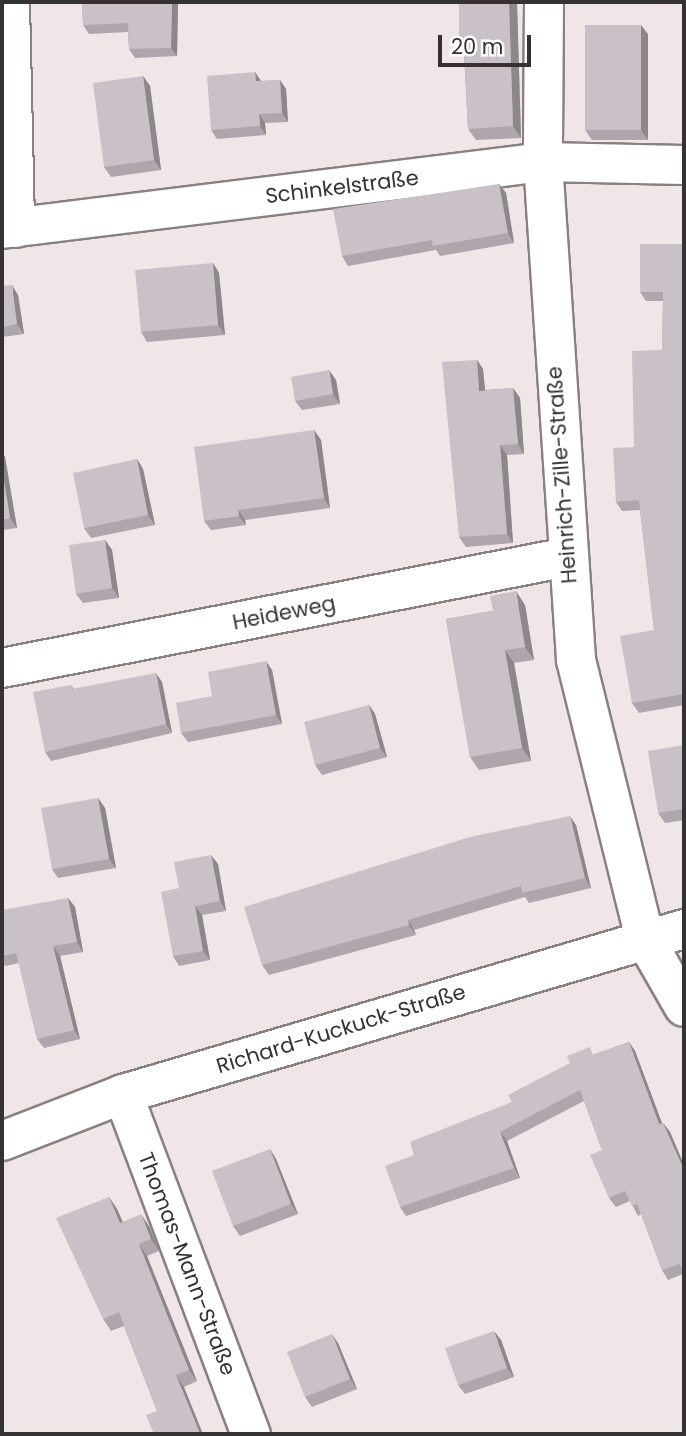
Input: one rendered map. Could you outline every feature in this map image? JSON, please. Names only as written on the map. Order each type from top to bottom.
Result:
[{"type":"street","points":[[9,229],[10,2]]},
{"type":"street","name":"Heinrich-Zille-Straße","points":[[544,2],[543,162],[567,558],[576,660],[645,939],[684,1007]]},
{"type":"street","name":"Schinkelstraße","points":[[9,229],[543,162],[684,166]]},
{"type":"street","name":"Heideweg","points":[[2,668],[567,558]]},
{"type":"street","name":"Richard-Kuckuck-Straße","points":[[2,1141],[122,1094],[684,929]]},
{"type":"street","name":"Thomas-Mann-Straße","points":[[122,1094],[251,1434]]},
{"type":"building","points":[[82,2],[172,2],[171,48],[129,49],[128,23],[83,25]]},
{"type":"building","points":[[459,2],[509,2],[513,126],[468,129],[464,47],[459,47]]},
{"type":"building","points":[[585,25],[641,25],[641,130],[585,130]]},
{"type":"building","points":[[255,72],[256,81],[280,80],[282,113],[259,114],[260,126],[211,130],[207,76]]},
{"type":"building","points":[[143,76],[154,160],[104,167],[93,83]]},
{"type":"building","points":[[499,184],[508,233],[433,246],[432,240],[342,256],[333,209]]},
{"type":"building","points":[[640,244],[684,244],[684,694],[632,703],[620,636],[654,630],[639,500],[616,502],[613,448],[634,447],[632,351],[662,350],[663,292],[640,292]]},
{"type":"building","points":[[213,263],[218,325],[141,332],[135,270]]},
{"type":"building","points":[[12,285],[17,324],[2,327],[2,286]]},
{"type":"building","points":[[477,360],[479,391],[513,388],[518,444],[500,445],[507,534],[459,537],[442,362]]},
{"type":"building","points":[[329,370],[333,394],[295,401],[291,377]]},
{"type":"building","points":[[314,430],[324,498],[238,510],[239,516],[204,521],[194,447]]},
{"type":"building","points":[[137,459],[148,515],[84,528],[73,473]]},
{"type":"building","points":[[2,468],[10,518],[2,520]]},
{"type":"building","points":[[105,540],[112,588],[76,594],[69,545]]},
{"type":"building","points":[[516,591],[525,647],[505,650],[522,748],[470,757],[446,619],[493,611],[490,596]]},
{"type":"building","points":[[266,661],[276,715],[181,733],[176,703],[212,696],[208,672]]},
{"type":"building","points":[[156,673],[166,724],[45,752],[33,692],[71,685],[72,689]]},
{"type":"building","points":[[369,705],[380,748],[315,765],[304,722]]},
{"type":"building","points":[[684,745],[684,809],[658,813],[648,751]]},
{"type":"building","points":[[98,798],[109,859],[52,869],[41,808]]},
{"type":"building","points":[[570,816],[585,878],[522,893],[521,886],[408,920],[409,925],[262,965],[244,907],[470,837]]},
{"type":"building","points":[[211,855],[220,901],[195,906],[203,951],[173,956],[161,892],[179,888],[174,862]]},
{"type":"building","points":[[68,898],[77,942],[53,946],[74,1030],[37,1039],[16,953],[2,956],[2,910]]},
{"type":"building","points":[[629,1042],[659,1124],[663,1123],[684,1170],[684,1276],[680,1264],[662,1270],[637,1204],[632,1206],[625,1191],[609,1198],[590,1155],[602,1150],[580,1090],[500,1132],[514,1168],[400,1207],[385,1166],[414,1155],[410,1142],[512,1102],[508,1095],[570,1063],[567,1056],[590,1047],[593,1055]]},
{"type":"building","points":[[270,1149],[291,1204],[233,1226],[212,1171]]},
{"type":"building","points":[[109,1197],[120,1223],[141,1214],[151,1239],[139,1244],[189,1370],[176,1375],[200,1434],[154,1434],[146,1415],[157,1411],[119,1312],[103,1319],[56,1218]]},
{"type":"building","points":[[494,1331],[507,1368],[458,1385],[445,1348]]},
{"type":"building","points":[[332,1334],[350,1379],[305,1397],[287,1352]]}]
